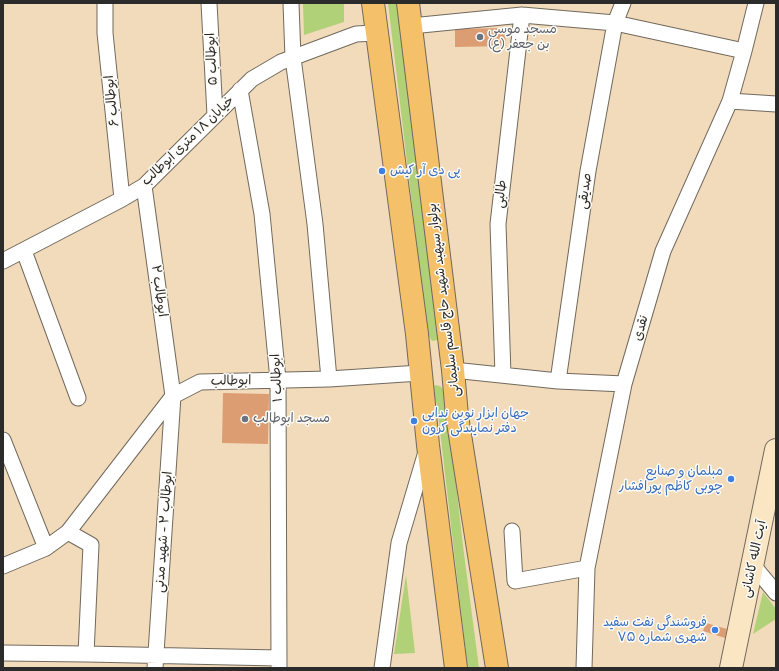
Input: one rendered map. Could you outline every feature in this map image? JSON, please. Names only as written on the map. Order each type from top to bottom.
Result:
[{"type":"main road","points":[[373,3],[417,334],[428,445],[456,668]]},
{"type":"main road","name":"بولوار سپهبد شهید حاج قاسم سلیمانی","points":[[408,3],[453,370],[457,416],[497,668]]},
{"type":"main road","points":[[420,373],[453,370]]},
{"type":"street","name":"ابوطالب ۶","points":[[105,3],[105,33],[122,199]]},
{"type":"street","name":"ابوطالب ۵","points":[[209,3],[215,115]]},
{"type":"street","points":[[290,3],[293,58],[315,224],[329,379]]},
{"type":"street","name":"صدیقی","points":[[558,381],[588,171],[615,22],[623,3]]},
{"type":"street","name":"نقدی","points":[[584,668],[587,568],[624,384],[663,251],[730,101],[756,3]]},
{"type":"street","points":[[411,26],[504,10],[522,15],[615,22],[744,51]]},
{"type":"street","name":"طالبی","points":[[504,375],[498,224],[522,15]]},
{"type":"street","name":"خیابان ۱۸ متری ابوطالب","points":[[3,261],[144,186],[252,79],[281,62],[356,34],[376,33]]},
{"type":"street","name":"ابوطالب ۱","points":[[240,90],[262,214],[278,380],[279,663]]},
{"type":"street","points":[[730,101],[776,104]]},
{"type":"street","name":"ابوطالب ۲","points":[[144,186],[173,396]]},
{"type":"street","points":[[24,251],[78,398]]},
{"type":"street","points":[[453,370],[558,381],[624,384]]},
{"type":"street","name":"ابوطالب","points":[[3,566],[46,548],[68,532],[173,396],[200,382],[329,379],[420,373]]},
{"type":"street","name":"ابوطالب ۲ - شهید مدنی","points":[[155,662],[173,396]]},
{"type":"street","points":[[3,440],[46,548]]},
{"type":"street","points":[[382,668],[399,543],[428,445]]},
{"type":"street","name":"آیت الله کاشانی","points":[[731,668],[776,450]]},
{"type":"street","points":[[512,530],[515,581],[587,568]]},
{"type":"street","points":[[68,532],[91,545],[86,654]]},
{"type":"street","points":[[752,564],[776,593]]},
{"type":"street","points":[[3,653],[86,654],[155,662],[279,663]]},
{"type":"green space","points":[[303,3],[344,3],[344,22],[304,35]]},
{"type":"green space","points":[[388,3],[400,3],[439,334],[437,340],[432,341],[429,336],[426,321]]},
{"type":"green space","points":[[435,385],[440,386],[446,395],[463,546],[479,668],[469,668],[467,663],[437,405],[432,390]]},
{"type":"green space","points":[[406,575],[415,653],[394,654]]},
{"type":"green space","points":[[763,592],[776,609],[776,619],[753,634]]},
{"type":"building","name":"مسجد موسی بن جعفر (ع)","points":[[505,28],[506,46],[455,47],[455,29]]},
{"type":"building","name":"مسجد ابوطالب","points":[[223,393],[269,394],[268,444],[222,443]]},
{"type":"building","name":"فروشندگی نفت سفید شهری شماره ۷۵","points":[[706,623],[727,629],[725,638],[703,631]]},
{"type":"place","name":"مسجد موسی بن جعفر (ع)","points":[[480,37]]},
{"type":"place","name":"پی دی آر کیش","points":[[382,171]]},
{"type":"place","name":"مسجد ابوطالب","points":[[245,419]]},
{"type":"place","name":"جهان ابزار نوین ندایی دفتر نمایندگی کرون","points":[[414,421]]},
{"type":"place","name":"مبلمان و صنایع چوبی کاظم پورافشار","points":[[731,479]]},
{"type":"place","name":"فروشندگی نفت سفید شهری شماره ۷۵","points":[[715,630]]}]
